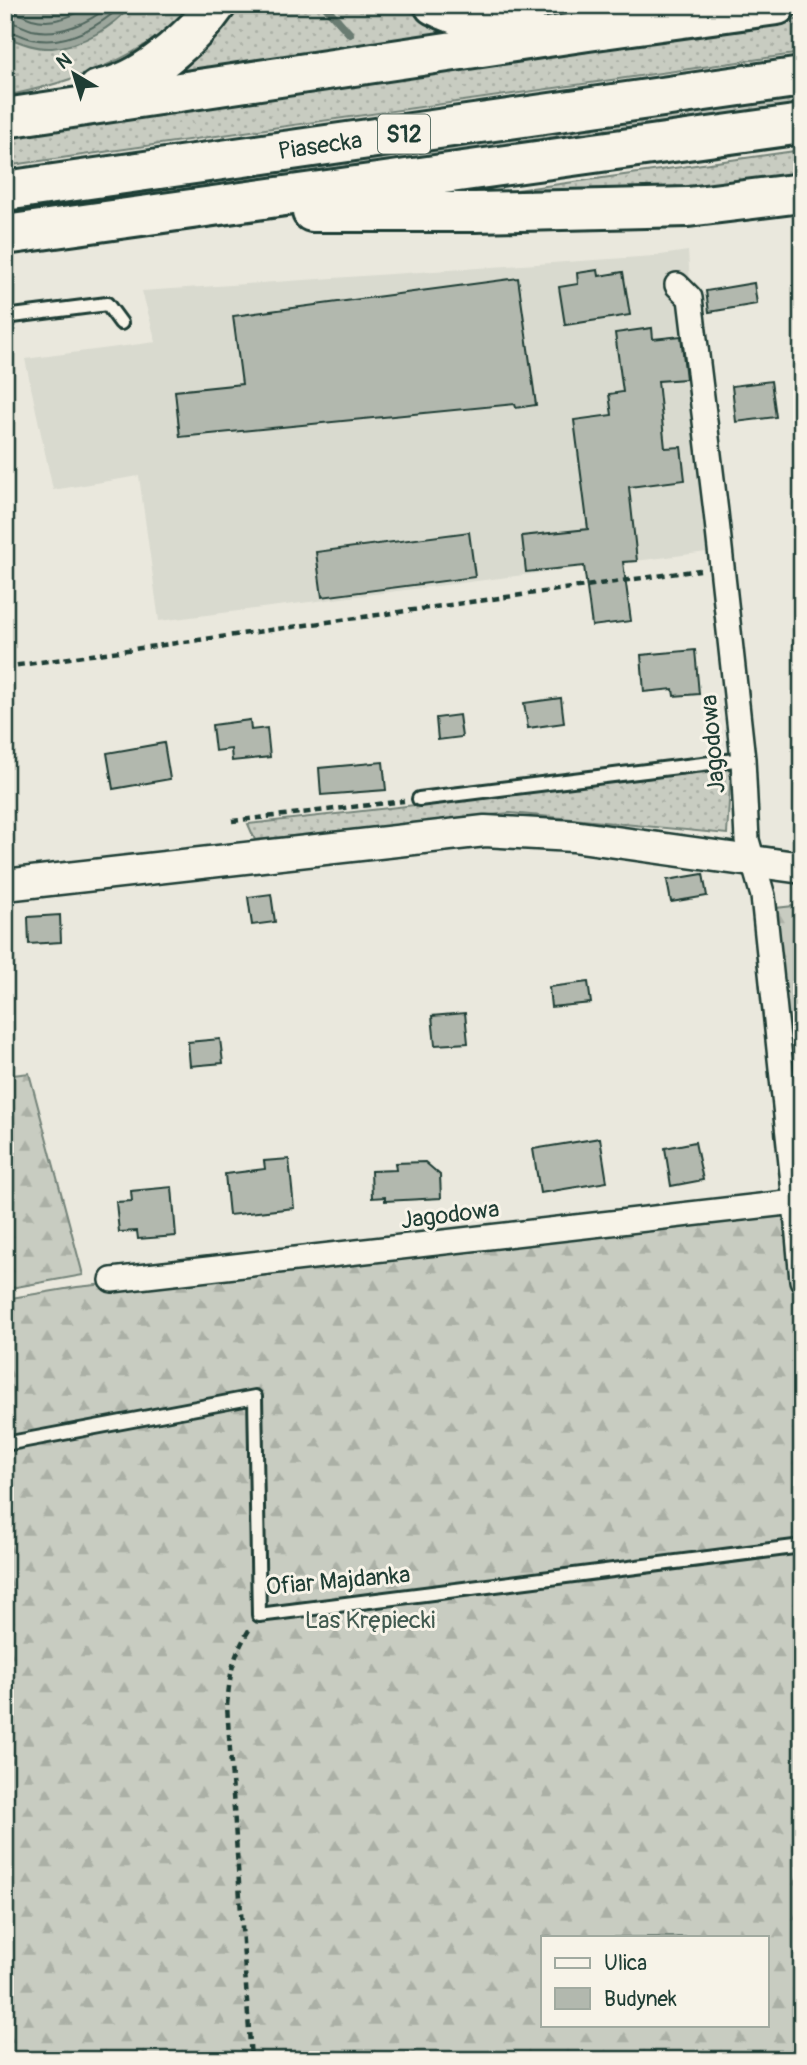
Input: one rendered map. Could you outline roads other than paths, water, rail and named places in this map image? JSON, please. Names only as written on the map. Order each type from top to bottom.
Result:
[{"type":"highway","points":[[5,116],[121,84],[181,44],[216,5]]},
{"type":"highway","points":[[434,5],[450,13],[495,26],[588,31]]},
{"type":"highway","points":[[5,116],[777,5]]},
{"type":"highway","name":"Piasecka","points":[[5,191],[802,77]]},
{"type":"highway","name":"Piasecka","points":[[5,235],[802,124]]},
{"type":"highway","points":[[174,212],[475,212],[688,207],[802,193]]},
{"type":"street","name":"Jagodowa","points":[[677,285],[690,298],[743,759],[747,840],[763,896],[802,1280]]},
{"type":"street","points":[[5,885],[485,831],[573,836],[802,868]]},
{"type":"street","name":"Jagodowa","points":[[112,1280],[795,1202]]},
{"type":"lane","points":[[5,317],[107,304],[121,323]]},
{"type":"lane","points":[[419,799],[743,759]]},
{"type":"lane","name":"Ofiar Majdanka","points":[[5,1444],[256,1397],[259,1615],[802,1546]]},
{"type":"water","points":[[5,5],[132,5],[116,21],[96,34],[74,44],[46,48],[28,45],[5,36]]},
{"type":"waterway","points":[[324,5],[350,34]]},
{"type":"park label","name":"Las Krępiecki","points":[[370,1620]]}]
